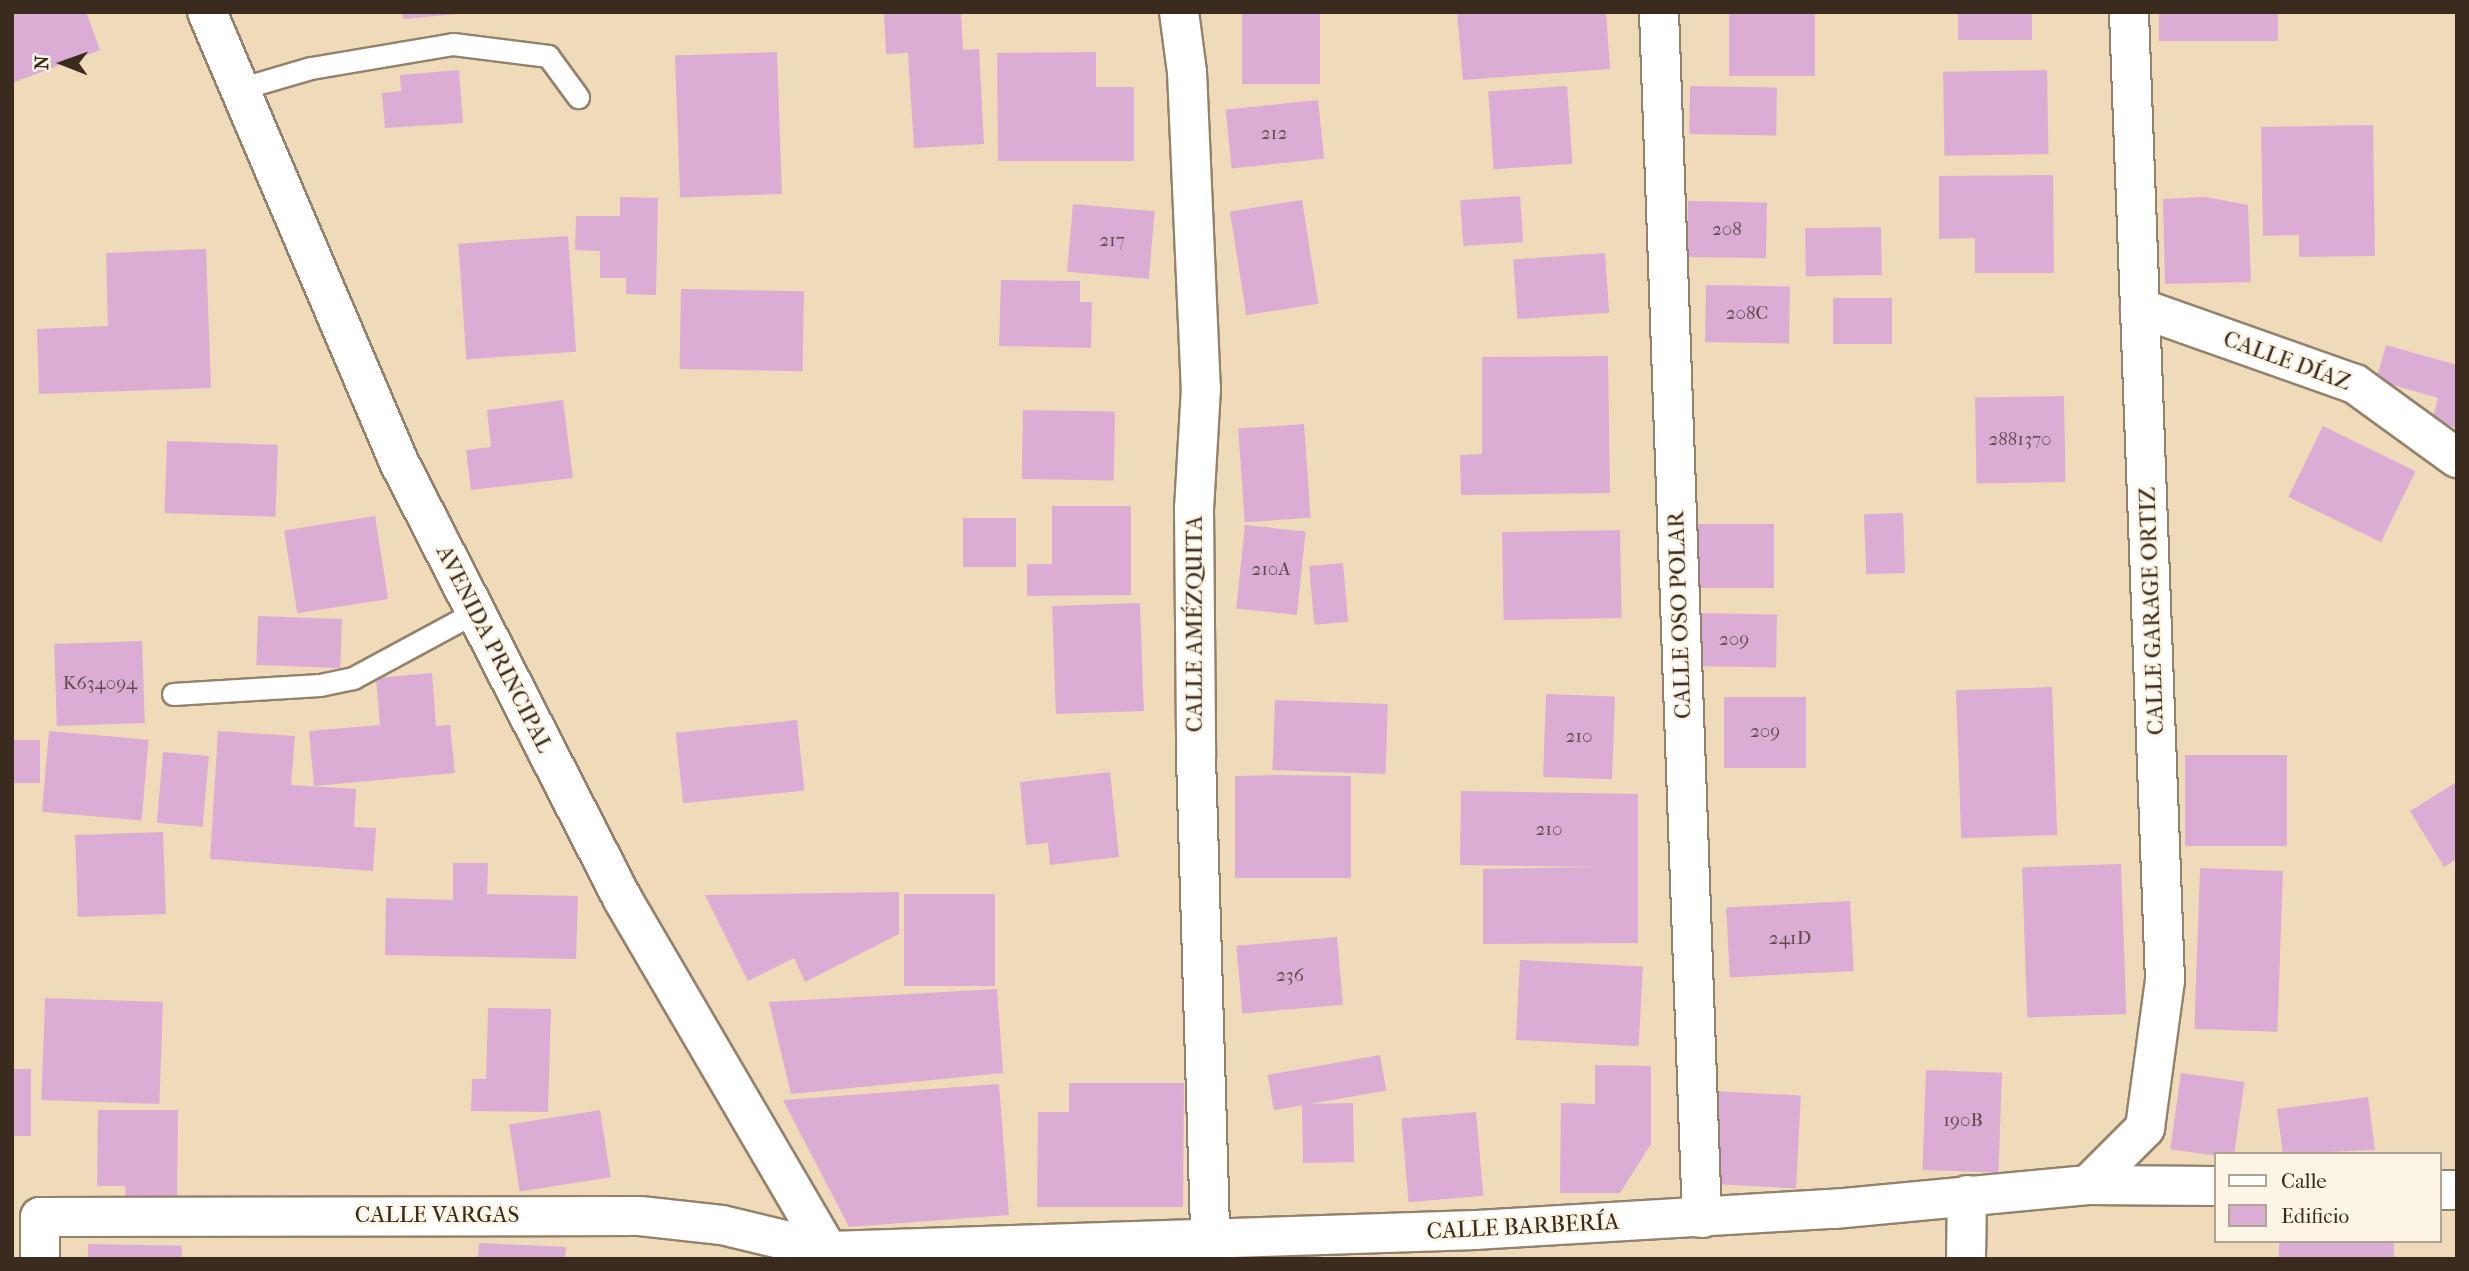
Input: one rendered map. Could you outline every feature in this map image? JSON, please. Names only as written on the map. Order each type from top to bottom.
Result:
[{"type":"street","name":"AVENIDA PRINCIPAL","points":[[207,12],[401,466],[622,898],[831,1255]]},
{"type":"street","name":"CALLE AMÉZQUITA","points":[[1180,12],[1187,72],[1201,388],[1194,508],[1196,743],[1210,1236]]},
{"type":"street","name":"CALLE OSO POLAR","points":[[1659,12],[1702,1218]]},
{"type":"street","name":"CALLE GARAGE ORTIZ","points":[[2088,1185],[2146,1128],[2165,981],[2129,12]]},
{"type":"street","name":"CALLE DÍAZ","points":[[2140,308],[2355,384],[2457,458]]},
{"type":"street","name":"CALLE BARBERÍA","points":[[831,1255],[1210,1236],[1475,1244],[1702,1218],[2088,1185],[2214,1186]]},
{"type":"street","points":[[1966,1259],[1967,1195]]},
{"type":"street","name":"CALLE VARGAS","points":[[40,1259],[40,1217],[640,1216],[722,1225],[831,1255]]},
{"type":"lane","points":[[239,89],[311,68],[453,44],[548,56],[578,97]]},
{"type":"lane","points":[[173,694],[320,685],[354,678],[475,612]]},
{"type":"building","points":[[12,12],[86,12],[100,50],[12,83]]},
{"type":"building","points":[[401,12],[456,12],[456,14],[404,19]]},
{"type":"building","points":[[884,12],[961,12],[963,50],[979,49],[984,144],[914,148],[908,53],[886,54]]},
{"type":"building","points":[[1242,12],[1320,12],[1320,84],[1242,84]]},
{"type":"building","points":[[1457,12],[1606,12],[1610,69],[1463,80]]},
{"type":"building","points":[[1729,12],[1815,12],[1815,76],[1729,76]]},
{"type":"building","points":[[1958,12],[2032,12],[2032,40],[1958,40]]},
{"type":"building","points":[[2159,12],[2278,12],[2278,41],[2159,41]]},
{"type":"building","points":[[777,52],[782,194],[680,197],[675,56]]},
{"type":"building","points":[[1096,52],[1096,87],[1134,87],[1134,161],[998,161],[997,53]]},
{"type":"building","points":[[459,70],[463,123],[385,128],[382,93],[401,91],[400,75]]},
{"type":"building","points":[[2047,70],[2048,154],[1944,156],[1943,72]]},
{"type":"building","points":[[1567,86],[1572,164],[1494,169],[1488,92]]},
{"type":"building","points":[[1690,86],[1777,88],[1776,136],[1689,134]]},
{"type":"building","points":[[1318,100],[1324,159],[1232,168],[1226,110]]},
{"type":"building","points":[[2373,125],[2375,256],[2299,257],[2299,235],[2263,236],[2261,127]]},
{"type":"building","points":[[2053,175],[2054,273],[1975,273],[1975,238],[1939,239],[1939,176]]},
{"type":"building","points":[[1520,196],[1523,242],[1463,246],[1460,200]]},
{"type":"building","points":[[620,197],[658,198],[656,295],[626,294],[626,278],[600,278],[600,251],[575,250],[576,216],[620,216]]},
{"type":"building","points":[[2205,197],[2248,205],[2251,282],[2165,284],[2163,199]]},
{"type":"building","points":[[1302,200],[1318,304],[1246,315],[1230,211]]},
{"type":"building","points":[[1688,201],[1767,202],[1766,258],[1687,257]]},
{"type":"building","points":[[1073,204],[1155,211],[1149,279],[1067,272]]},
{"type":"building","points":[[1881,227],[1882,275],[1806,276],[1805,228]]},
{"type":"building","points":[[568,236],[576,352],[466,359],[458,244]]},
{"type":"building","points":[[206,249],[211,388],[39,394],[37,329],[108,326],[106,253]]},
{"type":"building","points":[[1605,253],[1609,313],[1517,319],[1513,259]]},
{"type":"building","points":[[1001,280],[1080,281],[1080,302],[1092,302],[1091,348],[999,346]]},
{"type":"building","points":[[1706,285],[1790,286],[1789,343],[1705,342]]},
{"type":"building","points":[[681,289],[804,291],[803,371],[680,369]]},
{"type":"building","points":[[1833,298],[1892,298],[1892,344],[1833,344]]},
{"type":"building","points":[[2386,345],[2457,365],[2457,428],[2432,421],[2438,398],[2376,380]]},
{"type":"building","points":[[1608,356],[1610,493],[1461,495],[1460,455],[1482,454],[1482,357]]},
{"type":"building","points":[[2064,396],[2066,482],[1977,484],[1975,398]]},
{"type":"building","points":[[563,400],[573,478],[471,490],[466,450],[491,447],[487,410]]},
{"type":"building","points":[[1023,410],[1115,412],[1114,481],[1022,479]]},
{"type":"building","points":[[1304,424],[1311,518],[1245,522],[1238,429]]},
{"type":"building","points":[[2323,426],[2416,471],[2381,542],[2288,497]]},
{"type":"building","points":[[167,441],[278,445],[275,517],[164,513]]},
{"type":"building","points":[[1052,506],[1131,506],[1131,595],[1027,596],[1027,564],[1052,564]]},
{"type":"building","points":[[1903,513],[1905,573],[1866,574],[1864,514]]},
{"type":"building","points":[[375,516],[388,599],[297,613],[284,530]]},
{"type":"building","points":[[963,518],[1016,518],[1016,567],[963,567]]},
{"type":"building","points":[[1685,524],[1774,524],[1774,588],[1685,588]]},
{"type":"building","points":[[1245,525],[1306,531],[1297,615],[1236,609]]},
{"type":"building","points":[[1620,530],[1622,618],[1504,620],[1502,532]]},
{"type":"building","points":[[1343,563],[1348,622],[1314,625],[1309,566]]},
{"type":"building","points":[[1140,603],[1144,711],[1056,714],[1052,606]]},
{"type":"building","points":[[1693,613],[1777,614],[1776,667],[1692,666]]},
{"type":"building","points":[[258,616],[342,619],[340,668],[256,665]]},
{"type":"building","points":[[142,641],[145,723],[57,726],[54,644]]},
{"type":"building","points":[[432,673],[436,726],[450,725],[455,773],[314,786],[309,731],[380,725],[376,678]]},
{"type":"building","points":[[2052,687],[2057,835],[1961,838],[1956,690]]},
{"type":"building","points":[[1546,694],[1615,696],[1612,779],[1543,777]]},
{"type":"building","points":[[1724,697],[1806,697],[1806,768],[1724,768]]},
{"type":"building","points":[[1275,700],[1388,704],[1385,774],[1273,770]]},
{"type":"building","points":[[797,720],[804,791],[683,803],[676,733]]},
{"type":"building","points":[[49,731],[149,740],[142,820],[42,812]]},
{"type":"building","points":[[218,731],[295,736],[291,785],[356,789],[354,827],[376,828],[373,871],[210,859]]},
{"type":"building","points":[[12,740],[40,740],[40,783],[12,783]]},
{"type":"building","points":[[163,752],[209,756],[203,827],[157,823]]},
{"type":"building","points":[[2185,755],[2287,755],[2287,846],[2185,846]]},
{"type":"building","points":[[1110,772],[1119,857],[1050,865],[1048,843],[1026,845],[1020,782]]},
{"type":"building","points":[[1235,776],[1351,776],[1351,878],[1235,878]]},
{"type":"building","points":[[2455,783],[2457,859],[2444,867],[2410,811]]},
{"type":"building","points":[[1461,791],[1638,794],[1638,943],[1483,944],[1483,869],[1598,867],[1460,865]]},
{"type":"building","points":[[163,832],[166,914],[78,917],[75,835]]},
{"type":"building","points":[[453,863],[488,863],[487,894],[578,896],[576,959],[385,955],[386,898],[453,900]]},
{"type":"building","points":[[2121,864],[2126,1014],[2027,1017],[2022,867]]},
{"type":"building","points":[[2200,868],[2283,871],[2277,1032],[2194,1029]]},
{"type":"building","points":[[899,892],[899,934],[805,982],[794,958],[748,981],[705,895]]},
{"type":"building","points":[[904,894],[995,894],[995,986],[904,986]]},
{"type":"building","points":[[1850,901],[1854,971],[1730,977],[1726,907]]},
{"type":"building","points":[[1337,937],[1343,1005],[1242,1014],[1236,946]]},
{"type":"building","points":[[1520,960],[1643,966],[1639,1046],[1516,1040]]},
{"type":"building","points":[[997,989],[1003,1073],[791,1094],[769,1002]]},
{"type":"building","points":[[45,998],[163,1002],[159,1104],[41,1100]]},
{"type":"building","points":[[488,1008],[551,1009],[548,1112],[471,1111],[472,1079],[486,1079]]},
{"type":"building","points":[[1380,1055],[1386,1090],[1274,1110],[1268,1075]]},
{"type":"building","points":[[1595,1065],[1651,1066],[1651,1144],[1620,1193],[1560,1193],[1561,1103],[1595,1104]]},
{"type":"building","points":[[12,1069],[31,1069],[31,1136],[12,1136]]},
{"type":"building","points":[[1926,1070],[2002,1073],[1998,1173],[1923,1170]]},
{"type":"building","points":[[2181,1073],[2244,1082],[2235,1152],[2214,1152],[2214,1155],[2170,1149]]},
{"type":"building","points":[[1069,1083],[1184,1083],[1183,1207],[1037,1207],[1038,1112],[1069,1112]]},
{"type":"building","points":[[999,1084],[1009,1215],[849,1227],[783,1100]]},
{"type":"building","points":[[1714,1091],[1801,1096],[1796,1188],[1709,1184]]},
{"type":"building","points":[[2368,1097],[2375,1150],[2283,1152],[2277,1109]]},
{"type":"building","points":[[1353,1103],[1354,1162],[1303,1163],[1302,1104]]},
{"type":"building","points":[[98,1110],[178,1110],[177,1201],[126,1200],[125,1186],[97,1186]]},
{"type":"building","points":[[600,1110],[611,1177],[520,1192],[509,1124]]},
{"type":"building","points":[[1476,1112],[1483,1196],[1409,1202],[1401,1119]]},
{"type":"building","points":[[479,1243],[566,1247],[565,1259],[478,1259]]},
{"type":"building","points":[[2279,1243],[2394,1243],[2394,1259],[2279,1259]]},
{"type":"building","points":[[88,1244],[182,1246],[182,1259],[88,1259]]}]
